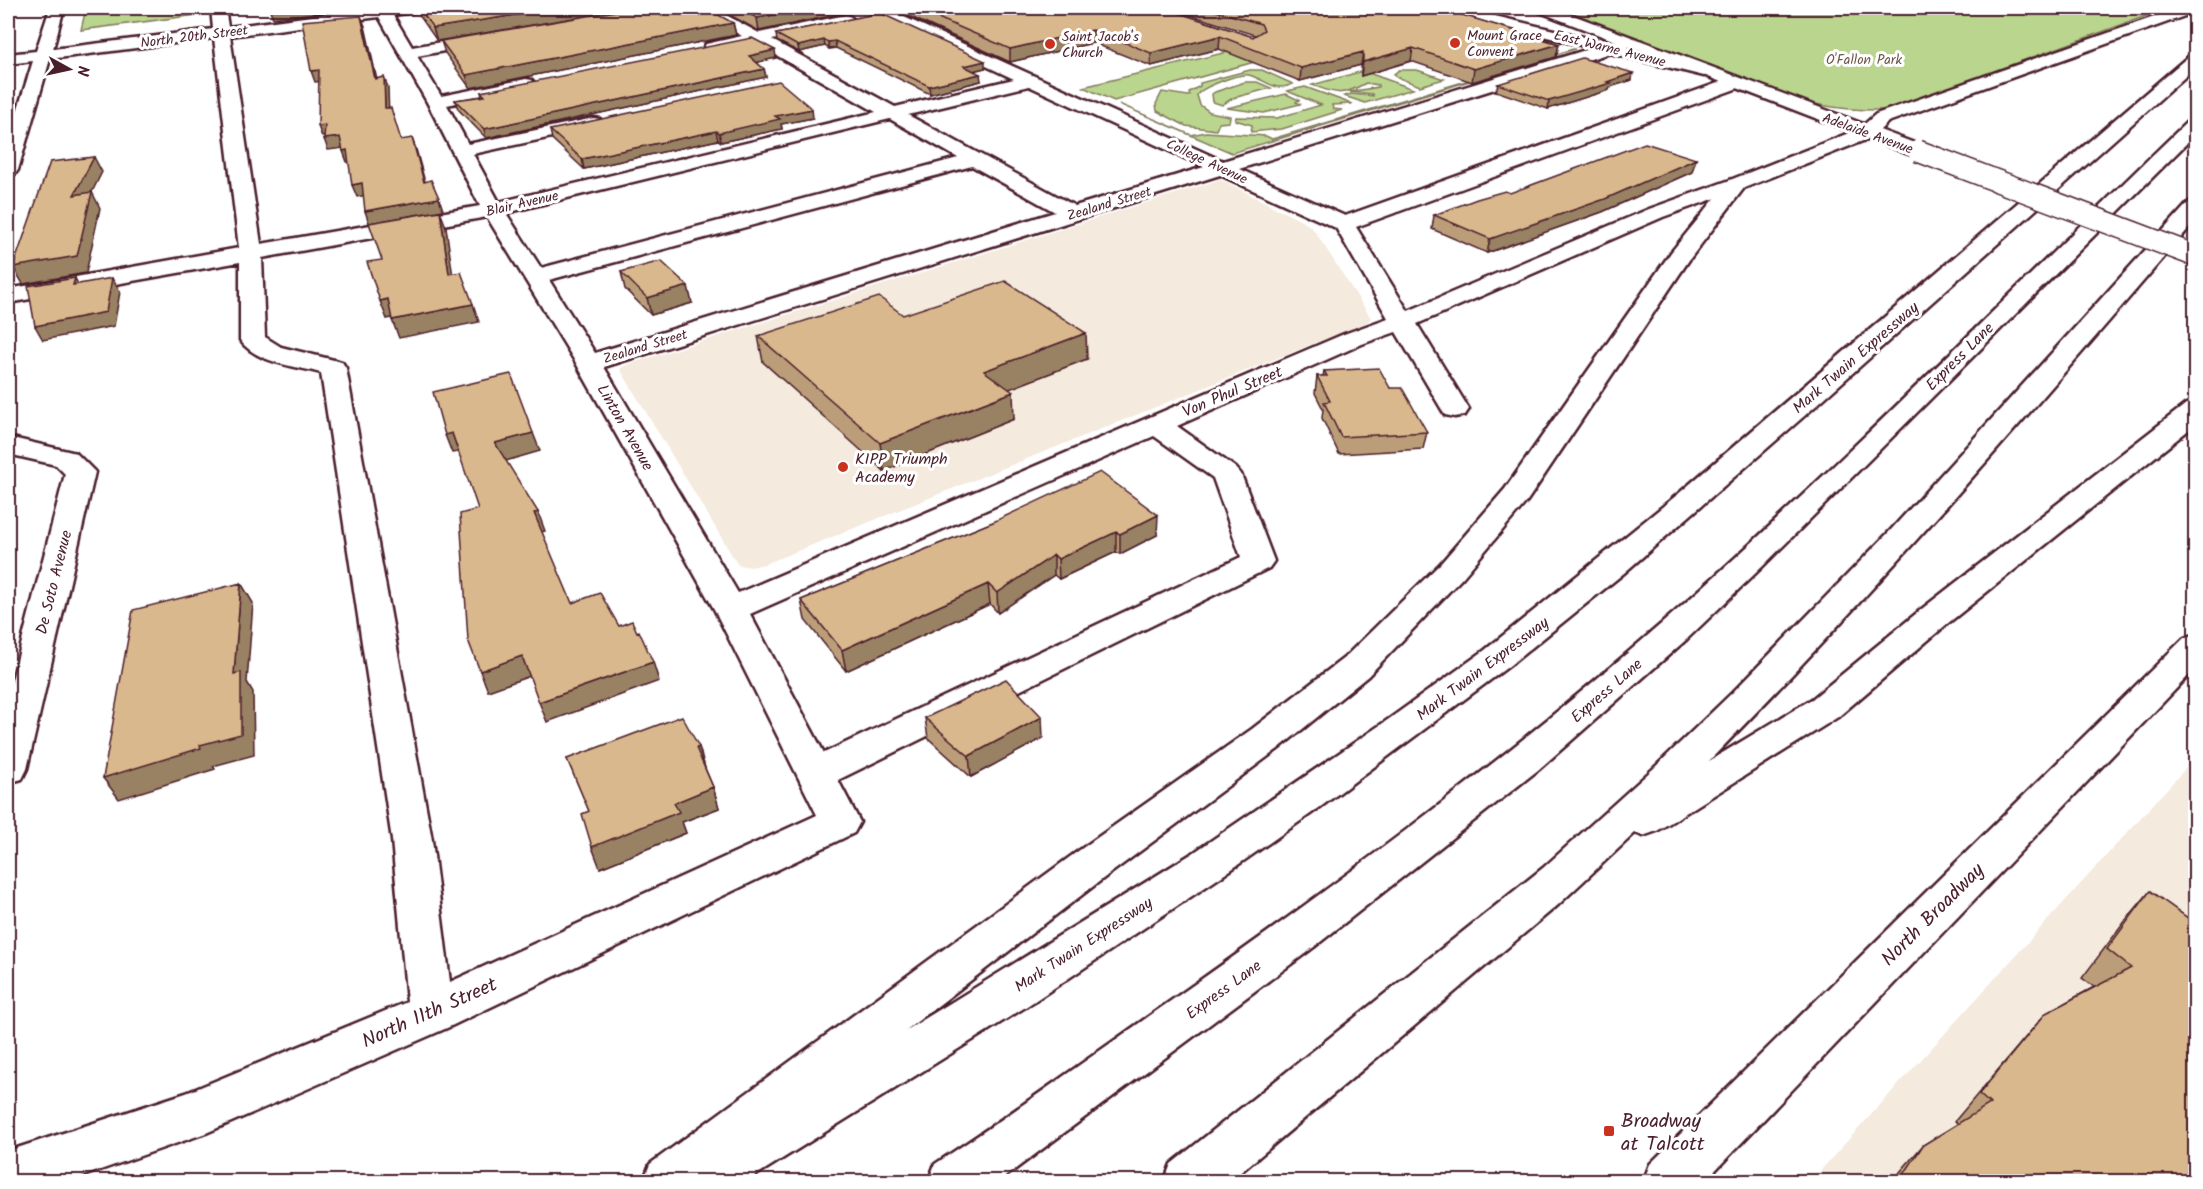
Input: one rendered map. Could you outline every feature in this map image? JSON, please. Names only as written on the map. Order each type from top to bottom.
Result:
[{"type":"main road","points":[[8,170],[57,8]]},
{"type":"main road","name":"North 20th Street","points":[[8,59],[44,55],[220,20],[417,8]]},
{"type":"main road","points":[[703,8],[1073,214]]},
{"type":"main road","points":[[700,49],[879,10],[910,8]]},
{"type":"main road","name":"East Warne Avenue","points":[[1445,8],[1704,71]]},
{"type":"main road","name":"Adelaide Avenue","points":[[1542,8],[1866,133],[2196,256]]},
{"type":"main road","name":"Von Phul Street","points":[[730,609],[1353,339],[1402,321],[1656,213],[1866,133],[1882,118],[2193,8]]},
{"type":"main road","name":"Linton Avenue","points":[[382,10],[436,102],[493,210],[589,363],[730,609],[840,822]]},
{"type":"main road","name":"College Avenue","points":[[879,10],[1344,224]]},
{"type":"main road","points":[[220,20],[250,253],[253,340],[272,352],[333,368],[412,840],[431,1013]]},
{"type":"main road","points":[[407,53],[502,36]]},
{"type":"main road","name":"Zealand Street","points":[[589,363],[1629,42]]},
{"type":"main road","name":"Mark Twain Expressway","points":[[698,1182],[963,1021],[1142,906],[1282,814],[1497,658],[1589,585],[1722,472],[2196,58]]},
{"type":"main road","points":[[798,78],[821,73]]},
{"type":"main road","name":"Blair Avenue","points":[[8,296],[493,210],[1031,80]]},
{"type":"main road","points":[[436,102],[540,81]]},
{"type":"main road","points":[[1455,409],[1344,224],[1735,83]]},
{"type":"main road","points":[[462,151],[613,118]]},
{"type":"main road","name":"Express Lane","points":[[953,1182],[1316,921],[1443,825],[1596,700],[1718,592],[2196,123]]},
{"type":"main road","points":[[535,277],[975,159]]},
{"type":"main road","points":[[668,1182],[1089,866],[1265,739],[1356,667],[1452,570],[1516,495],[1680,256],[1737,184]]},
{"type":"main road","points":[[1189,1182],[1585,856],[1728,719],[1806,641],[1953,481],[2196,206]]},
{"type":"main road","points":[[1585,856],[1825,708],[1944,608],[2196,410]]},
{"type":"main road","points":[[815,774],[1258,561],[1226,474],[1156,424]]},
{"type":"main road","name":"De Soto Avenue","points":[[8,446],[66,459],[80,472],[8,769]]},
{"type":"main road","name":"North Broadway","points":[[1668,1182],[2193,652]]},
{"type":"main road","name":"North 11th Street","points":[[8,1176],[189,1116],[431,1013],[840,822]]},
{"type":"shaded area","name":"KIPP Triumph Academy","points":[[1219,180],[1307,224],[1314,230],[1371,318],[1367,322],[765,564],[751,567],[738,565],[620,369],[626,365]]},
{"type":"shaded area","points":[[2195,758],[2195,1181],[1811,1181]]},
{"type":"green space","points":[[86,8],[204,8],[204,14],[81,30]]},
{"type":"green space","name":"O'Fallon Park","points":[[1560,8],[2168,8],[1887,110],[1866,110],[1825,106],[1804,101]]},
{"type":"green space","points":[[1252,46],[1265,59],[1114,101],[1083,87]]},
{"type":"green space","points":[[1575,49],[1232,153],[1119,104],[1191,135],[1206,132],[1266,136],[1272,139]]},
{"type":"green space","points":[[1250,70],[1262,70],[1293,84],[1280,87],[1244,75],[1229,78],[1206,88],[1197,95],[1200,105],[1210,112],[1230,116],[1229,122],[1219,123],[1216,130],[1186,126],[1157,111],[1156,104],[1162,92],[1188,96],[1189,92],[1200,86],[1200,83]]},
{"type":"green space","points":[[1399,70],[1417,70],[1444,79],[1420,86],[1396,77],[1394,74]]},
{"type":"green space","points":[[1363,71],[1413,89],[1365,103],[1344,96],[1351,94],[1373,96],[1350,92],[1378,87],[1378,85],[1366,83],[1340,93],[1312,85]]},
{"type":"green space","points":[[1245,82],[1257,82],[1271,88],[1233,98],[1222,105],[1213,102],[1212,94],[1215,92]]},
{"type":"green space","points":[[1305,87],[1352,104],[1332,105],[1333,109],[1342,110],[1282,129],[1251,132],[1252,125],[1235,120],[1236,117],[1277,118],[1321,105],[1287,91]]},
{"type":"green space","points":[[1286,94],[1299,100],[1296,102],[1300,104],[1264,113],[1227,108]]},
{"type":"building","points":[[419,8],[559,8],[433,28]]},
{"type":"building","points":[[634,8],[706,8],[733,23],[466,75],[441,41]]},
{"type":"building","points":[[737,8],[813,8],[757,18]]},
{"type":"building","points":[[915,8],[1163,8],[1253,37],[1264,30],[1261,24],[1206,8],[1439,8],[1559,44],[1474,69],[1413,48],[1363,62],[1363,52],[1301,68],[1220,36],[1151,53],[1093,30],[1010,49]]},
{"type":"building","points":[[880,13],[985,61],[964,66],[980,74],[929,86],[835,41],[824,40],[798,46],[776,34]]},
{"type":"building","points":[[361,16],[375,79],[384,77],[385,108],[391,108],[401,140],[412,138],[424,182],[431,180],[439,198],[365,211],[362,183],[352,185],[347,150],[343,151],[340,137],[324,139],[325,125],[318,126],[319,70],[311,71],[302,21]]},
{"type":"building","points":[[752,38],[775,50],[749,56],[764,69],[484,129],[455,100],[485,96],[481,92]]},
{"type":"building","points":[[1582,58],[1633,73],[1607,82],[1611,83],[1549,101],[1498,84]]},
{"type":"building","points":[[779,81],[812,109],[775,116],[780,119],[719,133],[716,131],[582,159],[550,130]]},
{"type":"building","points":[[1645,143],[1696,159],[1605,199],[1490,239],[1434,215],[1477,199],[1505,191],[1510,193]]},
{"type":"building","points":[[94,157],[74,195],[92,192],[77,256],[13,267],[50,162]]},
{"type":"building","points":[[440,211],[449,274],[461,272],[473,304],[392,320],[388,299],[380,301],[367,262],[382,260],[369,223]]},
{"type":"building","points":[[661,261],[688,286],[647,298],[621,272]]},
{"type":"building","points":[[75,278],[73,285],[112,278],[106,312],[35,326],[28,286]]},
{"type":"building","name":"KIPP Triumph Academy","points":[[1005,281],[1086,333],[984,371],[1013,392],[880,443],[758,336],[879,297],[903,315]]},
{"type":"building","points":[[1379,368],[1390,388],[1402,388],[1427,432],[1341,437],[1324,402],[1330,401],[1317,376],[1327,376],[1324,371]]},
{"type":"building","points":[[511,374],[533,433],[495,443],[538,512],[534,513],[572,603],[600,593],[619,626],[632,621],[653,662],[539,702],[522,656],[480,671],[468,640],[460,514],[478,509],[452,433],[445,435],[433,392]]},
{"type":"building","points":[[1100,472],[1158,515],[1120,534],[1116,532],[1058,559],[1054,555],[997,593],[988,584],[842,650],[801,600],[993,522]]},
{"type":"building","points":[[241,583],[234,674],[241,672],[241,734],[200,745],[201,748],[103,778],[133,610]]},
{"type":"building","points":[[1006,679],[1042,717],[969,756],[925,718]]},
{"type":"building","points":[[682,716],[699,747],[696,748],[713,787],[674,803],[679,812],[592,847],[582,814],[589,811],[567,759]]},
{"type":"building","points":[[2150,891],[2196,924],[2196,1154],[2193,1155],[2196,1157],[2196,1182],[1899,1182],[1923,1145],[1990,1104],[1979,1094],[2046,1013],[2131,968],[2107,949]]},
{"type":"place","name":"Mount Grace Convent","points":[[1455,43]]},
{"type":"place","name":"Saint Jacob's Church","points":[[1050,44]]},
{"type":"place","name":"KIPP Triumph Academy","points":[[843,467]]},
{"type":"place","name":"Broadway at Talcott","points":[[1609,1131]]}]
